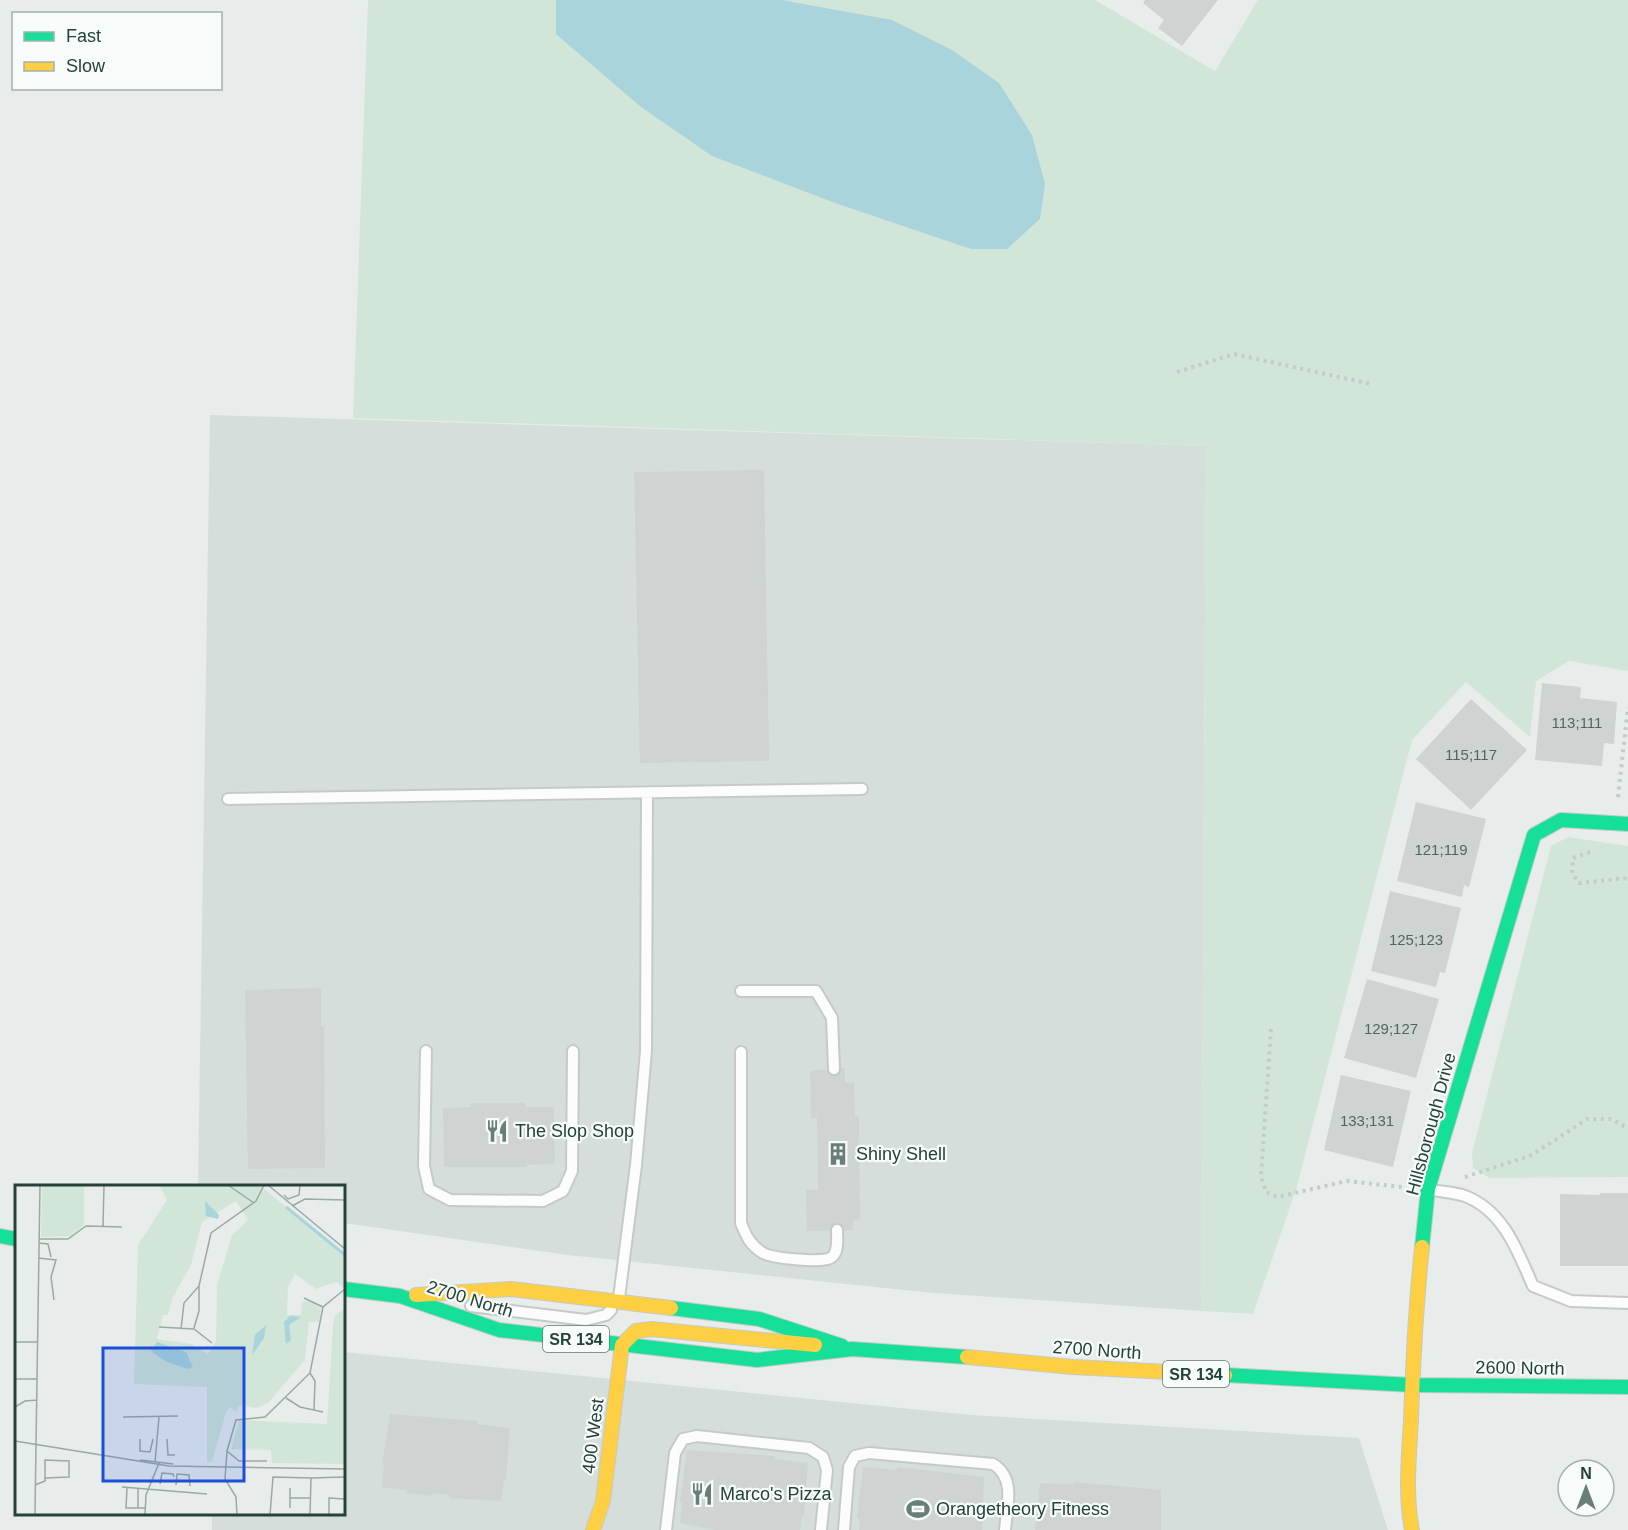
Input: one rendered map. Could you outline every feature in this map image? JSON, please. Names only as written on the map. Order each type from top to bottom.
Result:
[{"type":"main road","name":"Hillsborough Drive","points":[[1412,1530],[1409,1515],[1415,1317],[1428,1189],[1534,835],[1561,820],[1628,824]]},
{"type":"main road","points":[[0,1236],[15,1239]]},
{"type":"main road","name":"2700 North","points":[[345,1289],[400,1296],[511,1289],[759,1319],[852,1349]]},
{"type":"main road","name":"2700 North","points":[[400,1296],[499,1330],[757,1360],[852,1349],[1073,1367],[1413,1385]]},
{"type":"main road","points":[[622,1345],[636,1332],[651,1329],[852,1349]]},
{"type":"main road","name":"400 West","points":[[593,1530],[603,1501],[622,1345]]},
{"type":"main road","name":"2600 North","points":[[1413,1385],[1628,1388]]},
{"type":"lane","points":[[228,799],[862,789]]},
{"type":"lane","points":[[400,1296],[586,1320],[606,1316],[618,1302],[636,1165],[646,1051],[647,793]]},
{"type":"lane","points":[[741,991],[816,991],[832,1018],[834,1069]]},
{"type":"lane","points":[[426,1051],[424,1166],[429,1189],[450,1200],[543,1201],[563,1191],[572,1171],[573,1051]]},
{"type":"lane","points":[[741,1052],[741,1223],[747,1240],[764,1254],[820,1262],[831,1258],[837,1251],[837,1230]]},
{"type":"lane","points":[[1428,1189],[1465,1196],[1488,1210],[1510,1235],[1533,1286],[1571,1301],[1628,1303]]},
{"type":"lane","points":[[666,1530],[675,1453],[683,1439],[697,1436],[809,1448],[823,1457],[827,1470],[821,1530]]},
{"type":"lane","points":[[844,1530],[849,1467],[855,1456],[869,1453],[993,1464],[1004,1470],[1008,1483],[1005,1530]]},
{"type":"path","points":[[1177,372],[1234,354],[1371,384]]},
{"type":"path","points":[[1271,1029],[1261,1176],[1266,1192],[1277,1197],[1347,1181],[1428,1189]]},
{"type":"path","points":[[1459,1179],[1532,1155],[1587,1119],[1611,1119],[1628,1128]]},
{"type":"shaded area","points":[[210,415],[1206,446],[1201,1311],[933,1293],[568,1255],[345,1223],[345,1185],[198,1185]]},
{"type":"shaded area","points":[[345,1352],[971,1415],[1359,1438],[1388,1530],[212,1530],[212,1515],[345,1515]]},
{"type":"green space","points":[[368,0],[1095,0],[1215,71],[1258,0],[1628,0],[1628,671],[1569,661],[1536,681],[1530,737],[1466,682],[1412,740],[1296,1190],[1253,1314],[1201,1311],[1206,446],[353,418]]},
{"type":"green space","points":[[1568,837],[1628,846],[1628,1177],[1490,1178],[1473,1168],[1472,1153],[1551,846]]},
{"type":"water","points":[[556,0],[781,0],[892,20],[952,50],[999,83],[1032,135],[1045,184],[1040,219],[1007,249],[971,249],[835,203],[712,156],[641,107],[556,34]]},
{"type":"building","points":[[1145,0],[1218,0],[1182,46],[1158,28],[1164,20],[1143,3]]},
{"type":"building","points":[[764,470],[769,761],[640,763],[634,472]]},
{"type":"building","points":[[1542,683],[1581,687],[1580,698],[1617,702],[1614,744],[1604,743],[1602,766],[1535,760]]},
{"type":"building","points":[[1471,699],[1527,750],[1471,810],[1416,759]]},
{"type":"building","points":[[1416,802],[1486,819],[1469,887],[1464,885],[1462,897],[1397,881]]},
{"type":"building","points":[[1390,891],[1461,908],[1445,973],[1440,972],[1436,987],[1371,971]]},
{"type":"building","points":[[1367,979],[1439,999],[1416,1078],[1344,1058]]},
{"type":"building","points":[[321,988],[321,1026],[324,1026],[325,1168],[248,1169],[245,990]]},
{"type":"building","name":"Shiny Shell","points":[[845,1068],[845,1083],[854,1082],[855,1117],[859,1116],[860,1219],[853,1220],[853,1230],[807,1231],[806,1190],[818,1190],[817,1118],[811,1118],[810,1071]]},
{"type":"building","points":[[1341,1075],[1411,1091],[1393,1167],[1324,1150]]},
{"type":"building","points":[[471,1103],[525,1103],[525,1107],[554,1107],[555,1164],[527,1165],[527,1167],[444,1167],[443,1108],[471,1107]]},
{"type":"building","points":[[1600,1193],[1628,1193],[1628,1266],[1560,1266],[1560,1194],[1600,1195]]},
{"type":"building","points":[[390,1414],[478,1421],[477,1424],[510,1428],[506,1480],[504,1480],[501,1501],[449,1498],[450,1495],[433,1493],[432,1496],[406,1493],[407,1490],[382,1487],[384,1465],[382,1465]]},
{"type":"building","points":[[687,1450],[775,1456],[775,1459],[808,1463],[804,1515],[802,1515],[800,1530],[715,1530],[680,1523],[682,1502],[680,1501]]},
{"type":"building","points":[[863,1467],[897,1470],[897,1467],[984,1477],[982,1530],[859,1530],[860,1519],[857,1518]]},
{"type":"building","points":[[1074,1482],[1161,1490],[1161,1530],[1035,1530],[1040,1483],[1074,1484]]},
{"type":"traffic: fast","points":[[1422,1247],[1428,1189],[1534,835],[1561,820],[1628,824]]},
{"type":"traffic: fast","points":[[0,1236],[15,1239]]},
{"type":"traffic: fast","points":[[345,1289],[400,1296],[499,1330],[757,1360],[852,1349],[967,1357]]},
{"type":"traffic: fast","points":[[671,1308],[759,1319],[842,1346]]},
{"type":"traffic: fast","points":[[1225,1375],[1413,1385],[1628,1387]]},
{"type":"traffic: slow","points":[[1412,1530],[1408,1489],[1415,1333],[1422,1247]]},
{"type":"traffic: slow","points":[[416,1295],[511,1289],[671,1308]]},
{"type":"traffic: slow","points":[[593,1530],[603,1501],[622,1345],[636,1331],[651,1329],[815,1345]]},
{"type":"traffic: slow","points":[[967,1357],[1073,1367],[1225,1375]]},
{"type":"place","name":"The Slop Shop","points":[[497,1131]]},
{"type":"place","name":"Shiny Shell","points":[[838,1154]]},
{"type":"place","name":"Marco's Pizza","points":[[702,1494]]},
{"type":"place","name":"Orangetheory Fitness","points":[[918,1509]]}]
